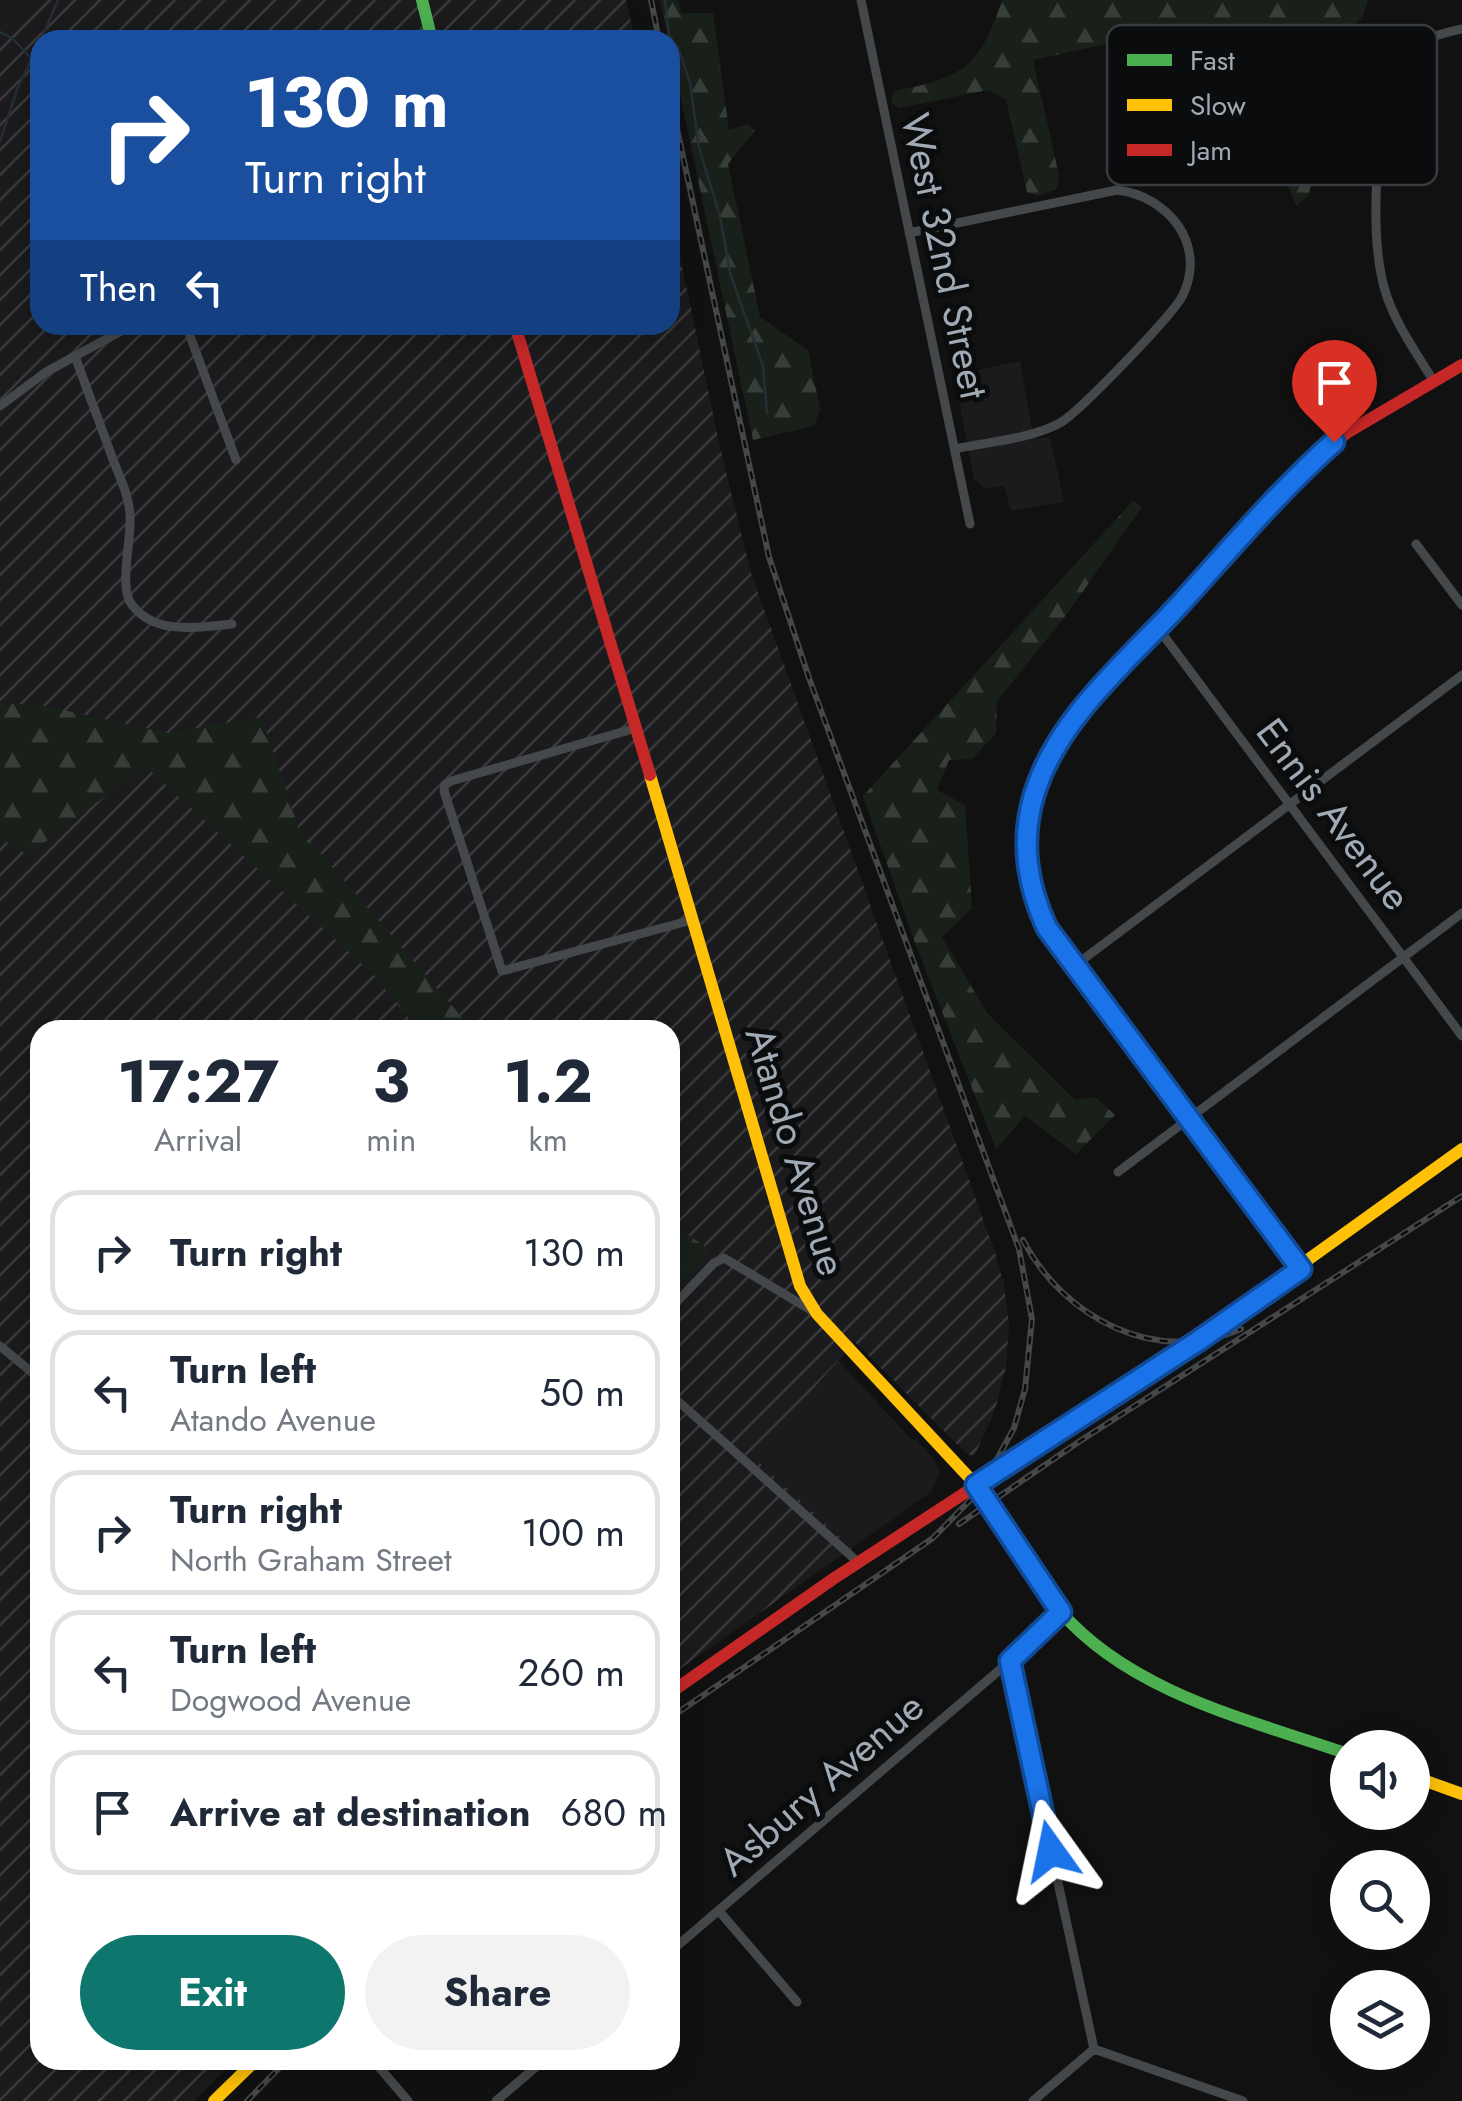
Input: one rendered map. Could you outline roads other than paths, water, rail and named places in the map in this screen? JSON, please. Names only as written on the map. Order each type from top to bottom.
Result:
[{"type":"main road","points":[[422,0],[430,30]]},
{"type":"main road","name":"Atando Avenue","points":[[518,335],[800,1286],[816,1314],[976,1485],[1061,1612],[1114,1658],[1173,1693],[1330,1748]]},
{"type":"main road","points":[[1301,1269],[1047,928],[1030,886],[1026,856],[1032,806],[1044,770],[1064,732],[1321,454],[1348,432],[1462,365]]},
{"type":"main road","points":[[680,1686],[859,1562],[1198,1341],[1462,1150]]},
{"type":"main road","points":[[1430,1782],[1462,1794]]},
{"type":"main road","points":[[214,2101],[246,2070]]},
{"type":"street","name":"West 32nd Street","points":[[860,0],[970,524]]},
{"type":"street","points":[[1437,37],[1462,29]]},
{"type":"street","points":[[1379,185],[1380,266],[1390,303],[1434,382]]},
{"type":"street","points":[[909,233],[1118,190],[1143,195],[1168,212],[1180,227],[1189,253],[1187,284],[1175,307],[1070,416],[1046,428],[955,449]]},
{"type":"street","points":[[0,406],[23,386],[114,335]]},
{"type":"street","points":[[190,335],[236,460]]},
{"type":"street","points":[[75,356],[130,509],[131,546],[125,591],[130,604],[162,625],[192,628],[232,624]]},
{"type":"street","points":[[1416,544],[1462,605]]},
{"type":"street","name":"Ennis Avenue","points":[[1158,628],[1462,1036]]},
{"type":"street","points":[[1074,967],[1462,676]]},
{"type":"street","points":[[636,728],[445,785],[449,807],[502,971],[692,920]]},
{"type":"street","points":[[1118,1172],[1462,913]]},
{"type":"street","points":[[680,1299],[720,1259],[731,1260],[816,1314]]},
{"type":"street","points":[[0,1346],[30,1371]]},
{"type":"street","points":[[680,1403],[859,1562]]},
{"type":"street","name":"Asbury Avenue","points":[[680,1944],[1010,1661],[1061,1612]]},
{"type":"street","points":[[1010,1661],[1094,2049]]},
{"type":"street","points":[[719,1911],[797,2002]]},
{"type":"street","points":[[1094,2049],[1243,2101]]},
{"type":"street","points":[[1034,2101],[1094,2049]]},
{"type":"street","points":[[382,2070],[408,2101]]},
{"type":"street","points":[[496,2101],[532,2070]]},
{"type":"street","points":[[1196,2101],[1200,2086]]},
{"type":"waterway","points":[[45,30],[58,0]]},
{"type":"waterway","points":[[665,0],[668,30]]},
{"type":"waterway","points":[[0,32],[12,38],[29,56]]},
{"type":"waterway","points":[[680,53],[690,83],[699,148],[720,216],[730,273],[763,366],[767,413]]},
{"type":"waterway","points":[[0,141],[30,62]]},
{"type":"railway","points":[[651,0],[657,30]]},
{"type":"railway","points":[[680,143],[769,557],[809,678],[1019,1249],[1032,1319],[1025,1389],[1014,1428],[980,1490],[933,1538],[680,1711]]},
{"type":"railway","points":[[959,1524],[1080,1441],[1462,1196]]},
{"type":"railway","points":[[1023,1240],[1063,1292],[1088,1313],[1116,1328],[1146,1338],[1177,1342],[1209,1339],[1241,1329]]},
{"type":"railway","points":[[247,2101],[277,2070]]}]
